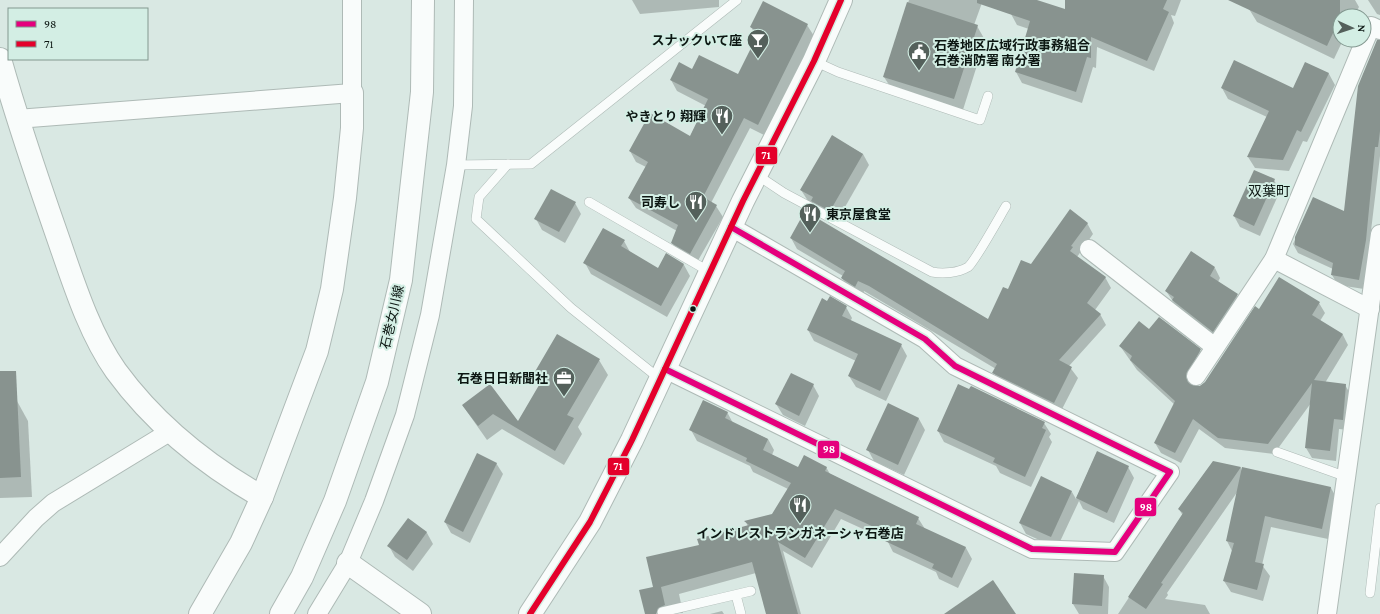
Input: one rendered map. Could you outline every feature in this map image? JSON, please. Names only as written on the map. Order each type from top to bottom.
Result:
[{"type":"street","points":[[200,614],[241,544],[262,497],[293,419],[317,351],[332,289],[346,191],[352,125],[352,0]]},
{"type":"street","name":"石巻女川線","points":[[281,614],[302,577],[335,501],[377,382],[400,280],[422,92],[423,0]]},
{"type":"street","points":[[317,614],[348,563],[374,501],[405,416],[430,315],[456,165],[463,106],[464,0]]},
{"type":"street","points":[[530,614],[590,522],[663,374],[731,227],[814,61],[841,0]]},
{"type":"street","points":[[1196,376],[1274,260],[1371,26],[1380,30]]},
{"type":"street","points":[[0,59],[17,119],[71,276],[91,325],[116,370],[171,431],[230,479],[262,497]]},
{"type":"street","points":[[17,119],[352,93]]},
{"type":"street","points":[[663,374],[1032,549],[1115,552],[1170,472],[955,366],[925,339],[731,227]]},
{"type":"street","points":[[1327,614],[1380,234]]},
{"type":"street","points":[[1089,250],[1216,347]]},
{"type":"street","points":[[1274,260],[1370,309]]},
{"type":"street","points":[[0,557],[36,518],[53,503],[171,431]]},
{"type":"street","points":[[348,563],[420,614]]},
{"type":"lane","points":[[456,165],[531,164],[738,0]]},
{"type":"lane","points":[[814,61],[838,72],[980,120],[988,96]]},
{"type":"lane","points":[[508,164],[479,197],[476,219],[571,308],[663,374]]},
{"type":"lane","points":[[757,175],[784,193],[932,272],[941,273],[957,271],[969,266],[1006,206]]},
{"type":"lane","points":[[589,202],[710,272]]},
{"type":"lane","points":[[1277,452],[1347,477]]},
{"type":"lane","points":[[1370,593],[1380,508]]},
{"type":"lane","points":[[662,612],[751,591]]},
{"type":"lane","points":[[736,595],[741,614]]},
{"type":"building","points":[[977,0],[1037,0],[1065,9],[1065,0],[1167,0],[1163,9],[1169,12],[1147,61],[1091,37],[1091,58],[1087,57],[1076,92],[1015,72],[1030,21],[977,3]]},
{"type":"building","points":[[1228,0],[1340,0],[1340,8],[1332,8],[1332,35],[1327,46]]},
{"type":"building","points":[[763,1],[808,24],[758,125],[744,118],[703,197],[717,205],[690,254],[671,243],[678,225],[628,198],[648,162],[629,151],[650,113],[690,136],[708,99],[670,80],[679,62],[692,69],[699,55],[738,74],[759,32],[750,27]]},
{"type":"building","points":[[907,2],[978,25],[954,99],[883,77]]},
{"type":"building","points":[[1377,40],[1380,40],[1380,131],[1378,147],[1375,147],[1366,240],[1359,280],[1331,275],[1333,263],[1295,245],[1295,237],[1313,197],[1344,211],[1358,86]]},
{"type":"building","points":[[1234,60],[1293,88],[1305,62],[1329,73],[1301,132],[1297,130],[1283,160],[1247,157],[1269,111],[1221,88]]},
{"type":"building","points":[[832,135],[863,154],[830,211],[811,201],[813,197],[800,190]]},
{"type":"building","points":[[1254,170],[1275,179],[1254,226],[1233,216]]},
{"type":"building","points":[[551,189],[576,202],[559,232],[534,219]]},
{"type":"building","points":[[1070,209],[1088,223],[1071,246],[1073,247],[1070,251],[1106,277],[1087,303],[1101,314],[1059,360],[1072,367],[1054,403],[992,373],[997,364],[869,286],[858,281],[855,287],[841,278],[845,271],[790,238],[805,211],[988,319],[1003,287],[1008,289],[1021,260],[1031,264]]},
{"type":"building","points":[[603,228],[625,240],[621,246],[658,268],[666,253],[684,264],[661,306],[583,263]]},
{"type":"building","points":[[1191,251],[1215,267],[1210,276],[1238,294],[1213,332],[1172,300],[1174,297],[1165,291]]},
{"type":"building","points":[[1279,277],[1320,302],[1312,315],[1343,334],[1314,380],[1346,384],[1343,420],[1334,419],[1330,451],[1305,448],[1312,383],[1268,444],[1218,438],[1193,419],[1175,453],[1154,443],[1175,401],[1130,360],[1132,356],[1119,346],[1139,321],[1149,329],[1159,317],[1201,349],[1186,376],[1190,384],[1200,386],[1205,382],[1255,306],[1259,309]]},
{"type":"building","points":[[830,296],[847,306],[842,316],[902,344],[880,391],[848,376],[858,354],[807,330],[822,298],[827,301]]},
{"type":"building","points":[[557,334],[600,359],[567,415],[574,418],[555,451],[493,414],[478,426],[462,405],[490,384],[518,421],[542,380],[533,375]]},
{"type":"building","points":[[0,371],[16,371],[21,477],[0,478]]},
{"type":"building","points":[[791,373],[814,384],[799,416],[775,404]]},
{"type":"building","points":[[958,384],[969,389],[971,386],[1045,422],[1042,428],[1046,430],[1025,477],[993,462],[995,458],[937,431]]},
{"type":"building","points":[[703,400],[728,412],[725,418],[768,439],[763,450],[798,467],[804,455],[827,467],[825,471],[919,517],[916,524],[966,547],[952,578],[932,568],[934,564],[885,541],[889,534],[835,509],[805,558],[778,542],[798,614],[766,614],[752,562],[661,587],[665,605],[658,608],[656,614],[645,614],[639,590],[653,587],[646,557],[699,545],[697,539],[749,525],[744,521],[772,514],[791,483],[746,461],[747,458],[689,430]]},
{"type":"building","points":[[888,403],[919,418],[898,465],[866,450]]},
{"type":"building","points":[[1097,451],[1129,466],[1107,513],[1076,498]]},
{"type":"building","points":[[477,453],[497,463],[463,532],[444,522]]},
{"type":"building","points":[[1213,461],[1241,467],[1161,583],[1163,584],[1146,609],[1128,597],[1183,513],[1178,509]]},
{"type":"building","points":[[1242,467],[1331,487],[1322,529],[1265,516],[1255,562],[1264,564],[1257,590],[1223,581],[1234,543],[1226,541]]},
{"type":"building","points":[[1041,476],[1072,491],[1051,537],[1019,523]]},
{"type":"building","points":[[408,518],[427,532],[407,560],[387,546]]},
{"type":"building","points":[[1074,573],[1104,575],[1102,606],[1072,604]]},
{"type":"building","points":[[993,580],[1016,614],[944,614]]},
{"type":"transit line","name":"71","points":[[530,614],[590,522],[632,440],[743,201],[814,61],[841,0]]},
{"type":"transit line","name":"98","points":[[665,369],[1032,549],[1115,552],[1170,472],[955,366],[925,339],[731,227]]},
{"type":"place","name":"スナックいて座","points":[[758,60]]},
{"type":"place","name":"石巻地区広域行政事務組合 石巻消防署 南分署","points":[[919,72]]},
{"type":"place","name":"やきとり 翔輝","points":[[722,136]]},
{"type":"place","name":"司寿し","points":[[696,222]]},
{"type":"place","name":"東京屋食堂","points":[[810,234]]},
{"type":"place","name":"石巻日日新聞社","points":[[564,398]]},
{"type":"place","name":"インドレストランガネーシャ石巻店","points":[[800,524]]},
{"type":"district","name":"双葉町","points":[[1269,191]]}]
